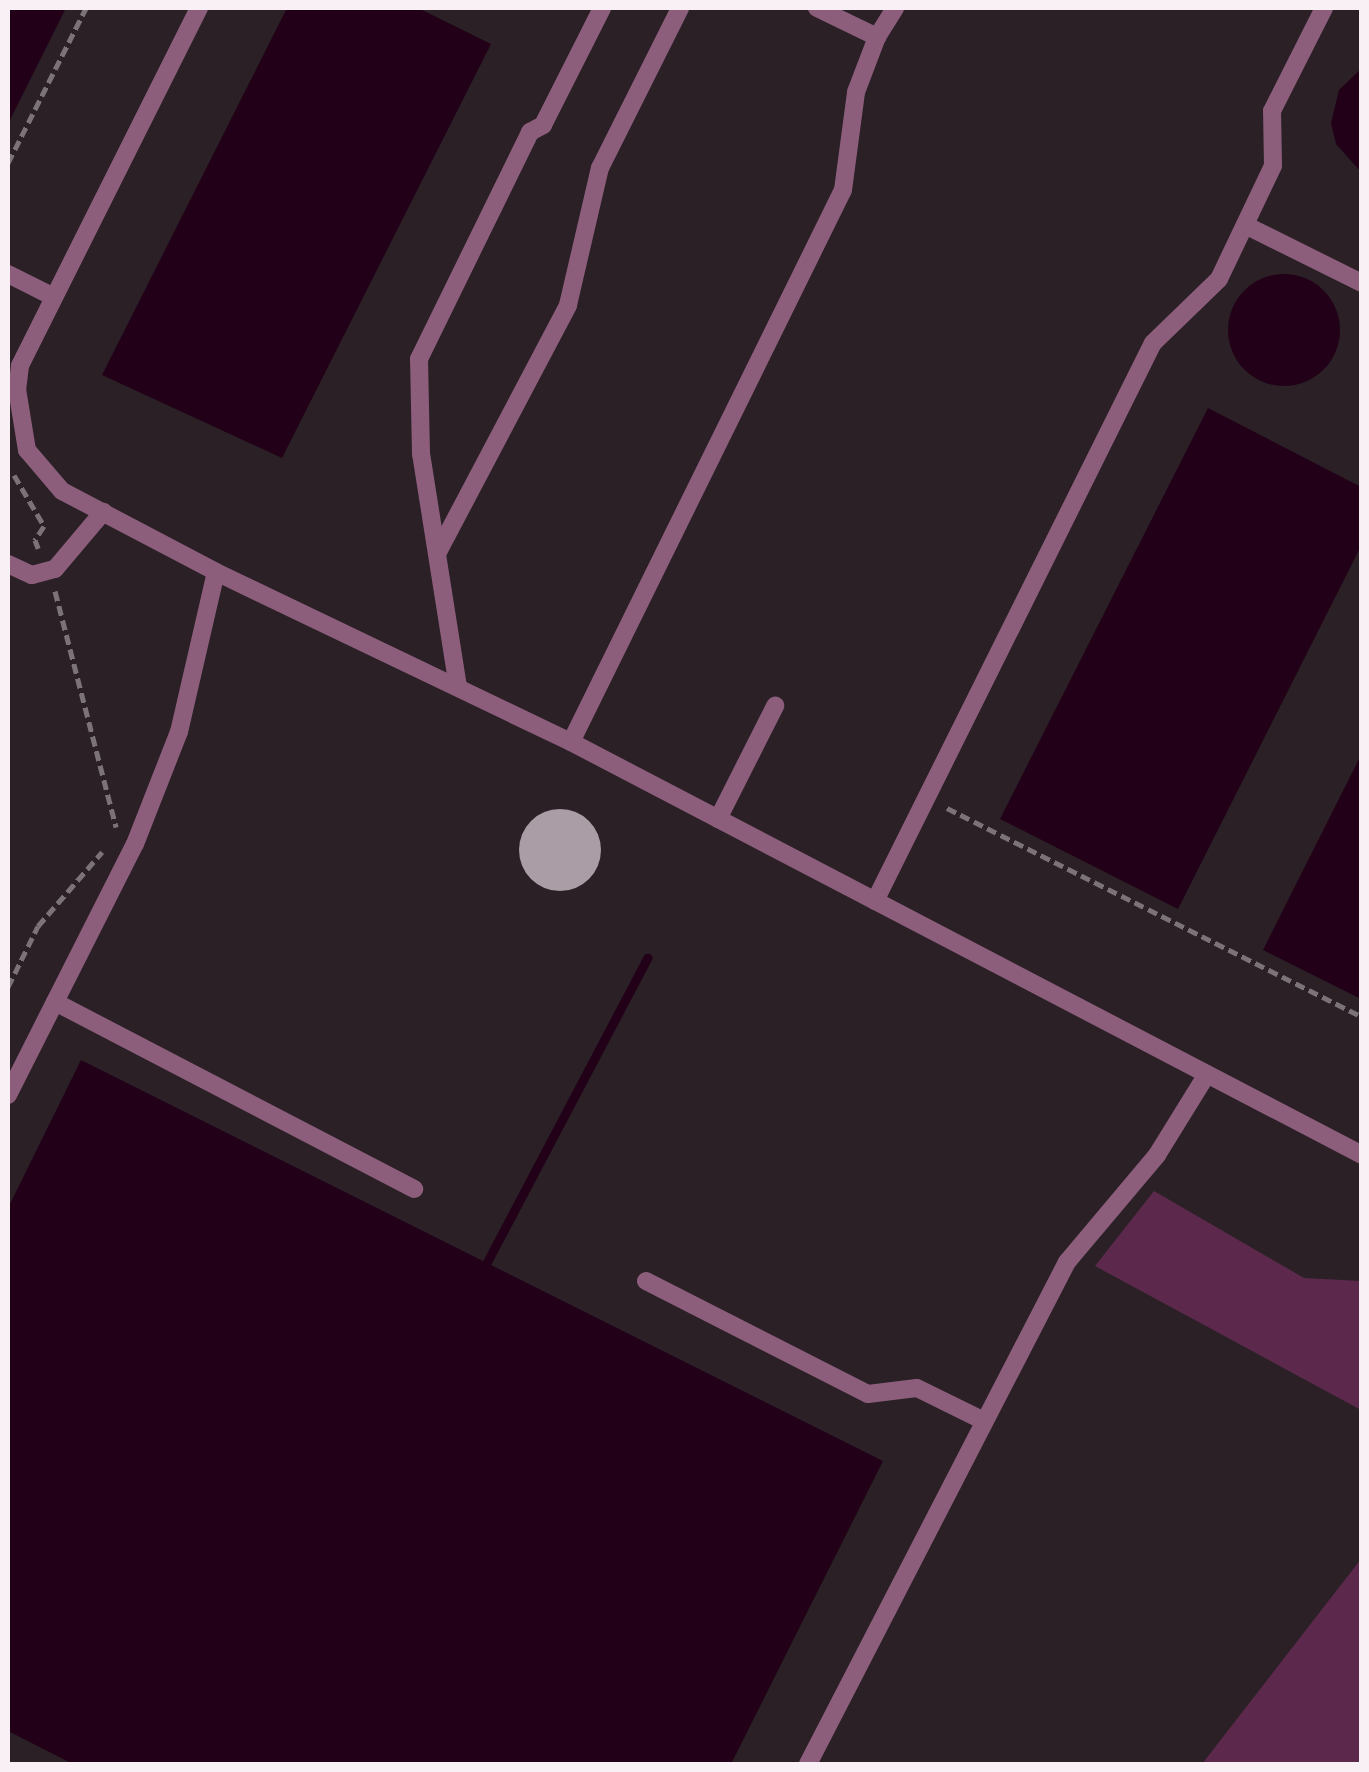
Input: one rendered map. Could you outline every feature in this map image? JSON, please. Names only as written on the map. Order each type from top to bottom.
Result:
[{"type":"lane","points":[[199,8],[20,366],[19,421],[27,450],[62,491],[216,572],[571,742],[1362,1155]]},
{"type":"lane","points":[[458,687],[421,454],[419,358],[530,132],[543,125],[602,8]]},
{"type":"lane","points":[[437,552],[568,304],[600,168],[680,8]]},
{"type":"lane","points":[[817,8],[877,38]]},
{"type":"lane","points":[[571,742],[843,190],[856,92],[877,38],[895,8]]},
{"type":"lane","points":[[875,901],[1152,343],[1219,279],[1274,166],[1272,112],[1324,8]]},
{"type":"lane","points":[[1245,225],[1362,283]]},
{"type":"lane","points":[[8,274],[54,297]]},
{"type":"lane","points":[[8,564],[32,574],[55,569],[103,512]]},
{"type":"lane","points":[[8,1095],[135,844],[179,732],[216,572]]},
{"type":"lane","points":[[718,819],[775,706]]},
{"type":"lane","points":[[55,1002],[414,1189]]},
{"type":"lane","points":[[808,1764],[1068,1262],[1157,1156],[1207,1074]]},
{"type":"lane","points":[[646,1281],[868,1394],[917,1388],[984,1421]]},
{"type":"path","points":[[8,163],[86,8]]},
{"type":"path","points":[[8,464],[44,526],[36,540],[61,606],[118,834]]},
{"type":"path","points":[[926,798],[1362,1017]]},
{"type":"path","points":[[8,987],[38,926],[106,848]]},
{"type":"shaded area","points":[[8,8],[66,8],[8,124]]},
{"type":"shaded area","points":[[287,8],[418,8],[491,44],[282,458],[102,375]]},
{"type":"shaded area","points":[[1361,69],[1361,172],[1336,144],[1331,123],[1339,90]]},
{"type":"shaded area","points":[[1284,274],[1305,278],[1324,290],[1336,309],[1340,330],[1336,351],[1324,370],[1305,382],[1284,386],[1263,382],[1244,370],[1232,351],[1228,330],[1232,309],[1244,290],[1263,278]]},
{"type":"shaded area","points":[[1208,408],[1361,487],[1361,546],[1178,909],[1000,819]]},
{"type":"shaded area","points":[[1361,755],[1362,999],[1263,950]]},
{"type":"shaded area","points":[[81,1060],[883,1461],[731,1764],[73,1764],[8,1731],[8,1208]]},
{"type":"shaded area","points":[[1154,1191],[1304,1278],[1361,1281],[1361,1410],[1095,1266]]},
{"type":"shaded area","points":[[1361,1559],[1361,1764],[1202,1764]]},
{"type":"building","points":[[560,809],[576,812],[589,821],[598,834],[598,866],[589,879],[576,888],[560,891],[544,888],[531,879],[522,866],[519,850],[522,834],[531,821],[544,812]]},
{"type":"waterway","points":[[487,1262],[647,958]]}]
